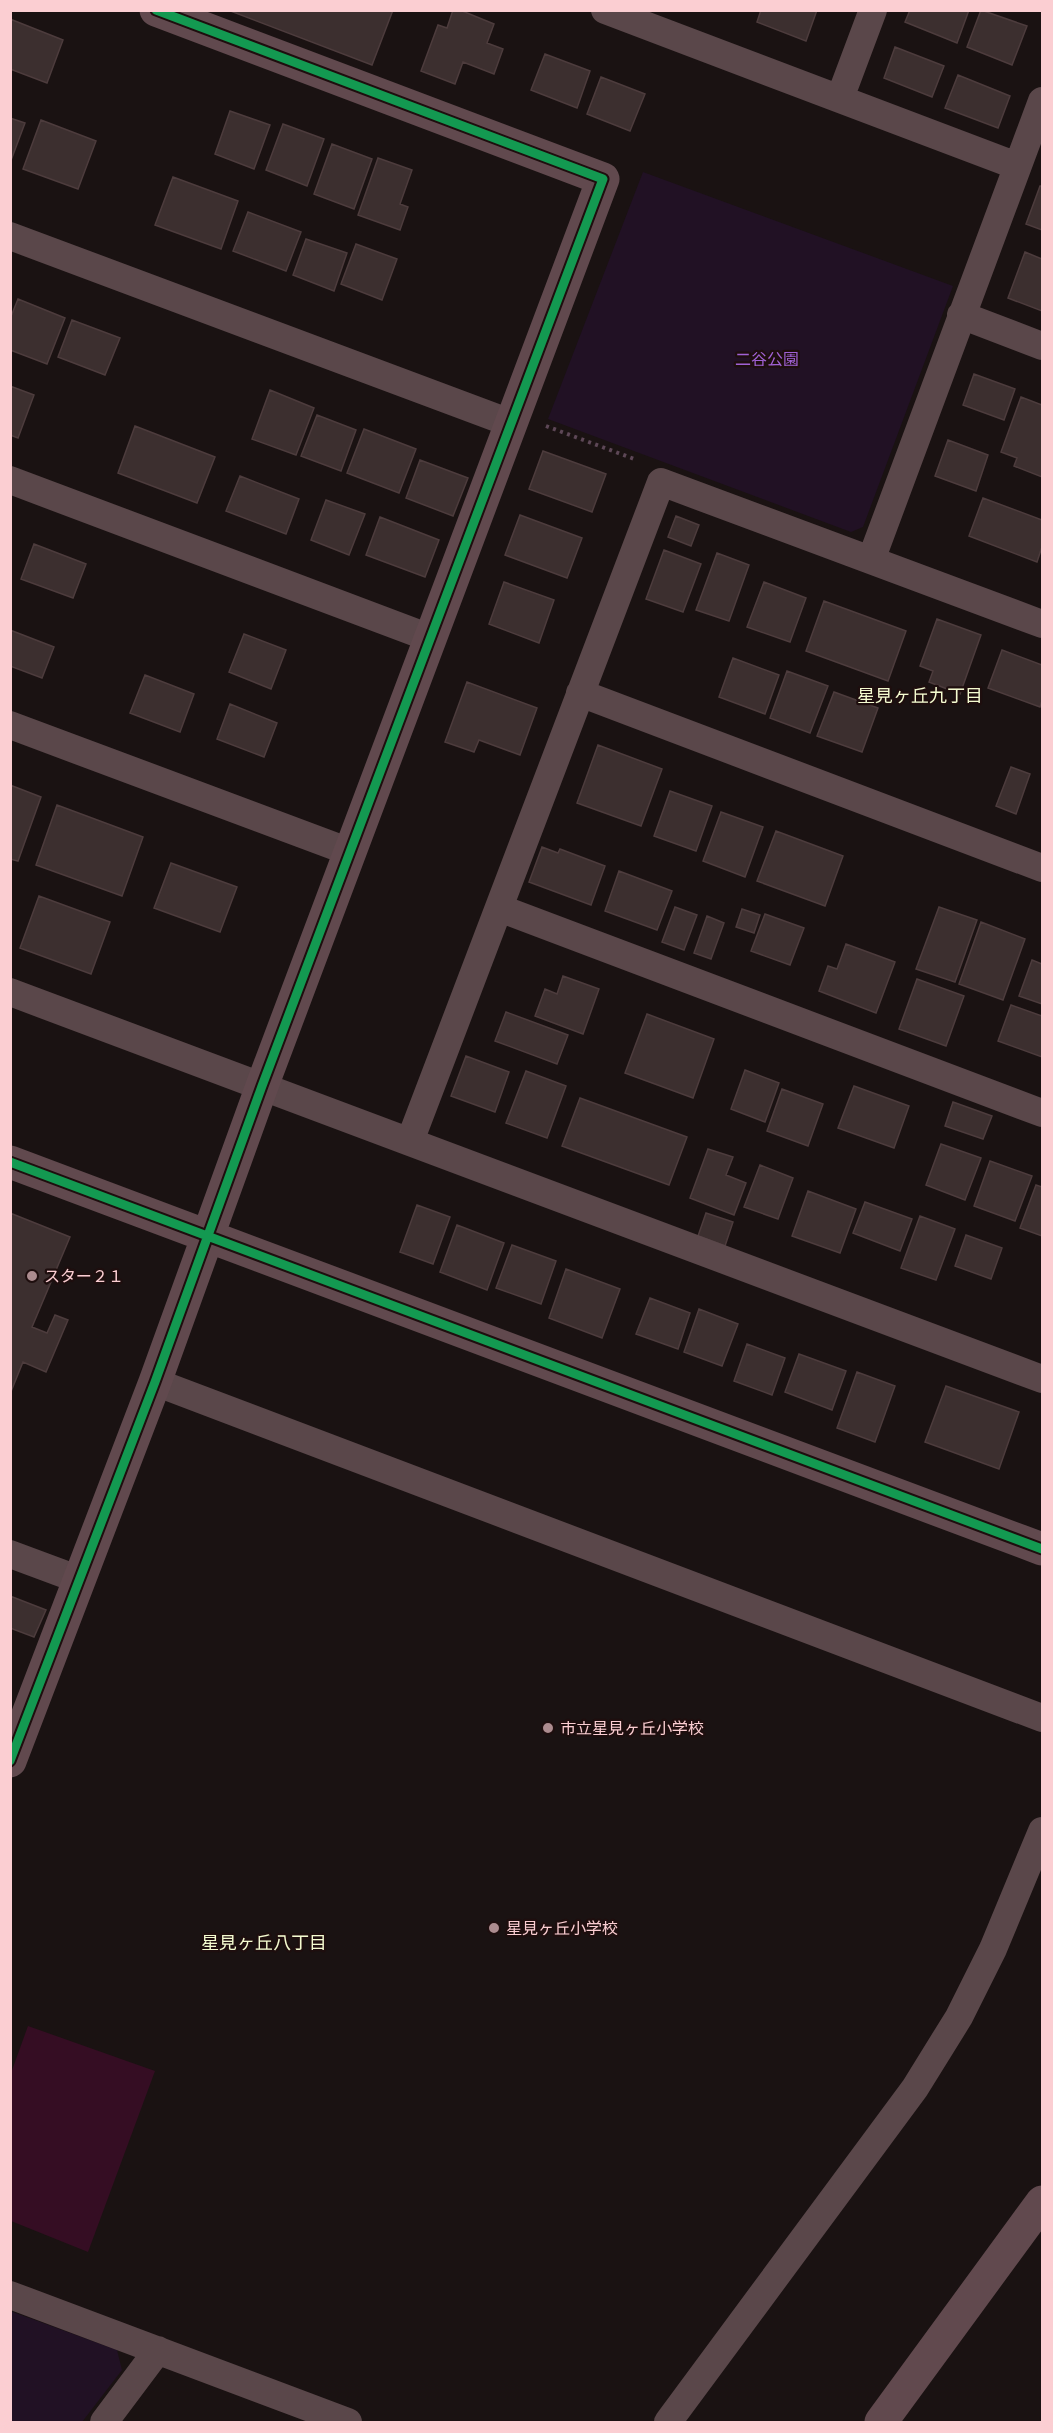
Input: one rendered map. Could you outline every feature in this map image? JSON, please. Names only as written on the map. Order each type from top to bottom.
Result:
[{"type":"street","points":[[10,1761],[155,1382],[262,1086],[430,638],[524,423],[603,179],[156,10]]},
{"type":"street","points":[[604,10],[1017,166]]},
{"type":"street","points":[[840,99],[873,10]]},
{"type":"street","points":[[871,560],[1042,101]]},
{"type":"street","points":[[10,236],[524,423]]},
{"type":"street","points":[[961,315],[1042,346]]},
{"type":"street","points":[[10,480],[430,638]]},
{"type":"street","points":[[410,1141],[661,482],[1042,624]]},
{"type":"street","points":[[580,693],[1042,868]]},
{"type":"street","points":[[10,725],[351,852]]},
{"type":"street","points":[[499,908],[1042,1113]]},
{"type":"street","points":[[10,992],[1042,1379]]},
{"type":"street","points":[[10,1162],[1042,1549]]},
{"type":"street","points":[[155,1382],[1042,1718]]},
{"type":"street","points":[[10,1554],[80,1580]]},
{"type":"street","points":[[668,2422],[884,2133],[915,2088],[959,2017],[1030,1865],[1042,1831]]},
{"type":"street","points":[[881,2422],[1042,2202]]},
{"type":"street","points":[[10,2295],[348,2422]]},
{"type":"street","points":[[104,2422],[158,2350]]},
{"type":"path","points":[[524,423],[648,465],[661,482]]},
{"type":"green space","name":"二谷公園","points":[[643,172],[953,286],[863,527],[851,532],[548,419]]},
{"type":"green space","points":[[10,2311],[117,2350],[122,2370],[82,2422],[11,2422]]},
{"type":"shaded area","points":[[28,2026],[155,2071],[88,2252],[11,2221],[11,2073]]},
{"type":"building","points":[[228,10],[393,10],[372,65]]},
{"type":"building","points":[[453,10],[460,10],[494,24],[487,43],[503,49],[494,74],[463,62],[455,84],[421,71],[438,25],[447,28]]},
{"type":"building","points":[[761,10],[817,10],[806,41],[757,22]]},
{"type":"building","points":[[910,10],[969,10],[957,43],[905,22]]},
{"type":"building","points":[[981,10],[1027,26],[1012,65],[967,47]]},
{"type":"building","points":[[10,19],[63,40],[47,83],[10,69]]},
{"type":"building","points":[[895,47],[944,66],[932,97],[884,78]]},
{"type":"building","points":[[545,54],[590,71],[577,108],[531,90]]},
{"type":"building","points":[[958,75],[1010,96],[998,128],[945,108]]},
{"type":"building","points":[[601,77],[645,94],[630,131],[587,114]]},
{"type":"building","points":[[230,111],[270,125],[254,169],[215,154]]},
{"type":"building","points":[[10,118],[25,123],[10,163]]},
{"type":"building","points":[[41,120],[96,141],[78,189],[23,169]]},
{"type":"building","points":[[283,124],[324,139],[307,186],[266,170]]},
{"type":"building","points":[[332,144],[372,159],[354,209],[314,194]]},
{"type":"building","points":[[378,158],[412,170],[400,204],[408,207],[400,230],[358,215]]},
{"type":"building","points":[[173,177],[238,201],[221,249],[155,225]]},
{"type":"building","points":[[1040,186],[1042,186],[1042,230],[1026,224]]},
{"type":"building","points":[[248,212],[301,232],[286,271],[233,251]]},
{"type":"building","points":[[306,239],[347,253],[334,291],[293,275]]},
{"type":"building","points":[[356,244],[397,259],[382,300],[341,284]]},
{"type":"building","points":[[1025,252],[1042,259],[1042,311],[1008,298]]},
{"type":"building","points":[[18,299],[65,318],[47,364],[10,350],[10,319]]},
{"type":"building","points":[[72,320],[120,338],[105,375],[58,357]]},
{"type":"building","points":[[974,374],[1015,389],[1004,420],[963,405]]},
{"type":"building","points":[[10,386],[34,395],[18,438],[10,435]]},
{"type":"building","points":[[270,390],[314,408],[296,455],[252,439]]},
{"type":"building","points":[[1021,397],[1042,405],[1042,477],[1014,466],[1017,458],[1001,452]]},
{"type":"building","points":[[317,415],[356,430],[341,471],[301,456]]},
{"type":"building","points":[[135,426],[215,457],[197,503],[118,473]]},
{"type":"building","points":[[364,429],[416,449],[399,493],[347,473]]},
{"type":"building","points":[[948,440],[988,455],[976,491],[935,476]]},
{"type":"building","points":[[543,451],[606,474],[592,512],[529,489]]},
{"type":"building","points":[[420,460],[468,478],[453,516],[406,498]]},
{"type":"building","points":[[240,476],[299,499],[286,534],[226,511]]},
{"type":"building","points":[[983,498],[1042,520],[1042,547],[1037,562],[969,536]]},
{"type":"building","points":[[326,500],[365,514],[349,555],[311,540]]},
{"type":"building","points":[[520,515],[582,538],[567,578],[505,555]]},
{"type":"building","points":[[676,516],[699,525],[691,546],[668,537]]},
{"type":"building","points":[[380,517],[439,540],[425,577],[366,555]]},
{"type":"building","points":[[34,544],[86,564],[73,598],[21,579]]},
{"type":"building","points":[[664,550],[701,564],[683,612],[646,599]]},
{"type":"building","points":[[717,553],[749,565],[729,621],[696,610]]},
{"type":"building","points":[[504,582],[554,600],[539,643],[489,624]]},
{"type":"building","points":[[764,582],[806,598],[790,642],[747,627]]},
{"type":"building","points":[[824,601],[906,631],[888,681],[806,651]]},
{"type":"building","points":[[937,619],[981,635],[960,694],[929,682],[933,671],[920,666]]},
{"type":"building","points":[[10,630],[54,647],[42,678],[10,666]]},
{"type":"building","points":[[244,634],[286,650],[271,689],[229,672]]},
{"type":"building","points":[[1002,650],[1042,665],[1040,707],[988,688]]},
{"type":"building","points":[[733,658],[779,675],[765,714],[719,697]]},
{"type":"building","points":[[787,671],[828,686],[810,733],[770,718]]},
{"type":"building","points":[[145,675],[194,694],[180,732],[130,713]]},
{"type":"building","points":[[467,682],[537,708],[520,755],[479,740],[474,752],[445,742]]},
{"type":"building","points":[[834,692],[878,708],[862,752],[817,736]]},
{"type":"building","points":[[230,704],[277,723],[264,757],[217,739]]},
{"type":"building","points":[[598,745],[662,769],[641,826],[577,803]]},
{"type":"building","points":[[1011,767],[1030,774],[1016,814],[996,806]]},
{"type":"building","points":[[10,785],[41,797],[18,861],[10,859]]},
{"type":"building","points":[[670,791],[712,806],[696,851],[654,836]]},
{"type":"building","points":[[57,805],[143,837],[122,896],[36,865]]},
{"type":"building","points":[[721,812],[763,827],[745,877],[703,861]]},
{"type":"building","points":[[776,831],[843,856],[825,906],[757,881]]},
{"type":"building","points":[[542,847],[558,853],[560,849],[605,866],[591,905],[529,882]]},
{"type":"building","points":[[171,863],[237,887],[220,932],[154,908]]},
{"type":"building","points":[[619,871],[672,891],[657,930],[605,911]]},
{"type":"building","points":[[39,896],[110,922],[91,974],[20,948]]},
{"type":"building","points":[[675,907],[697,915],[684,950],[662,942]]},
{"type":"building","points":[[939,907],[977,920],[955,982],[916,969]]},
{"type":"building","points":[[742,909],[760,915],[754,933],[736,927]]},
{"type":"building","points":[[765,914],[804,928],[790,965],[751,951]]},
{"type":"building","points":[[707,916],[724,923],[711,959],[694,953]]},
{"type":"building","points":[[981,922],[1025,939],[1003,1000],[959,984]]},
{"type":"building","points":[[846,944],[895,962],[876,1013],[819,991],[828,966],[837,969]]},
{"type":"building","points":[[1032,960],[1042,964],[1042,1004],[1019,996]]},
{"type":"building","points":[[563,976],[599,989],[583,1034],[535,1016],[545,989],[557,994]]},
{"type":"building","points":[[917,979],[964,996],[946,1046],[899,1029]]},
{"type":"building","points":[[1011,1005],[1042,1016],[1042,1057],[998,1041]]},
{"type":"building","points":[[506,1012],[568,1035],[557,1064],[495,1041]]},
{"type":"building","points":[[647,1014],[714,1039],[693,1098],[625,1073]]},
{"type":"building","points":[[466,1056],[509,1072],[495,1112],[451,1096]]},
{"type":"building","points":[[745,1070],[779,1083],[765,1122],[731,1109]]},
{"type":"building","points":[[526,1071],[566,1086],[547,1138],[506,1123]]},
{"type":"building","points":[[854,1086],[909,1106],[894,1148],[838,1128]]},
{"type":"building","points":[[782,1089],[823,1104],[808,1146],[767,1131]]},
{"type":"building","points":[[580,1098],[687,1137],[669,1185],[562,1146]]},
{"type":"building","points":[[953,1102],[992,1116],[983,1139],[945,1126]]},
{"type":"building","points":[[941,1144],[981,1158],[965,1200],[926,1185]]},
{"type":"building","points":[[708,1149],[733,1157],[726,1175],[746,1183],[734,1215],[690,1198]]},
{"type":"building","points":[[990,1161],[1032,1176],[1015,1221],[974,1206]]},
{"type":"building","points":[[760,1165],[793,1178],[778,1219],[744,1207]]},
{"type":"building","points":[[1036,1185],[1042,1187],[1042,1236],[1020,1228]]},
{"type":"building","points":[[808,1191],[856,1209],[840,1253],[792,1236]]},
{"type":"building","points":[[865,1202],[912,1219],[900,1251],[853,1233]]},
{"type":"building","points":[[417,1205],[450,1217],[433,1264],[400,1252]]},
{"type":"building","name":"スター２１","points":[[10,1213],[70,1237],[32,1327],[47,1333],[55,1315],[68,1320],[46,1372],[23,1362],[10,1394]]},
{"type":"building","points":[[706,1213],[733,1222],[725,1246],[698,1236]]},
{"type":"building","points":[[920,1216],[955,1229],[936,1280],[901,1268]]},
{"type":"building","points":[[457,1225],[504,1243],[487,1290],[440,1272]]},
{"type":"building","points":[[966,1235],[1002,1248],[991,1279],[955,1266]]},
{"type":"building","points":[[512,1245],[556,1261],[541,1304],[496,1288]]},
{"type":"building","points":[[566,1269],[620,1289],[602,1338],[549,1318]]},
{"type":"building","points":[[650,1298],[690,1313],[678,1349],[636,1334]]},
{"type":"building","points":[[699,1309],[738,1324],[722,1366],[684,1352]]},
{"type":"building","points":[[747,1344],[785,1358],[772,1395],[734,1381]]},
{"type":"building","points":[[799,1354],[846,1371],[832,1410],[785,1392]]},
{"type":"building","points":[[857,1372],[895,1386],[875,1442],[837,1428]]},
{"type":"building","points":[[946,1386],[1019,1412],[999,1469],[925,1442]]},
{"type":"building","points":[[10,1596],[46,1610],[34,1637],[10,1628]]},
{"type":"cycle path","points":[[10,1761],[155,1382],[262,1086],[603,179],[156,10]]},
{"type":"cycle path","points":[[10,1162],[1042,1549]]},
{"type":"place","name":"スター２１","points":[[32,1276]]},
{"type":"place","name":"市立星見ヶ丘小学校","points":[[548,1728]]},
{"type":"place","name":"星見ヶ丘小学校","points":[[494,1928]]},
{"type":"district","name":"星見ヶ丘九丁目","points":[[920,696]]},
{"type":"district","name":"星見ヶ丘八丁目","points":[[264,1943]]}]
